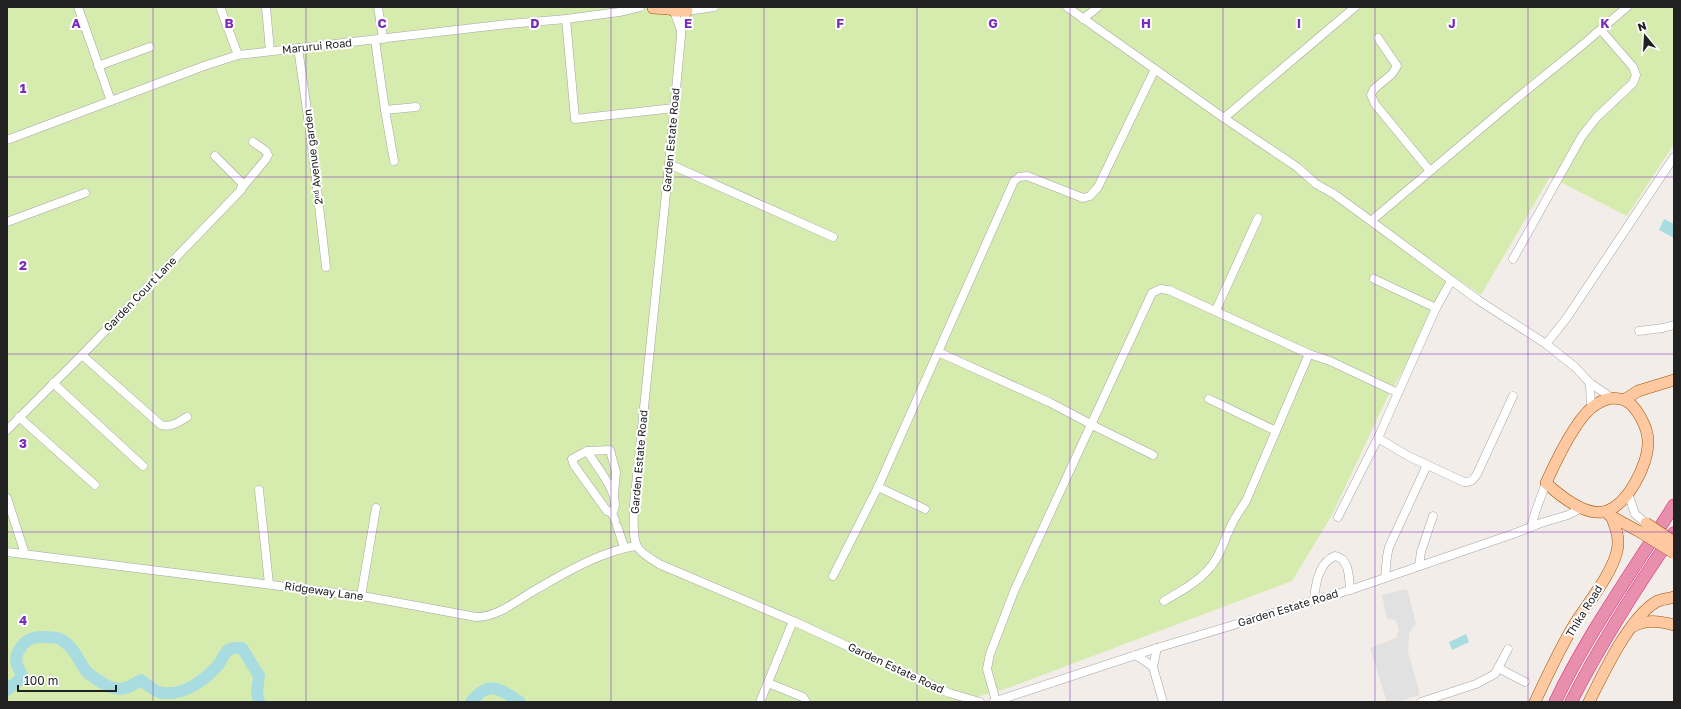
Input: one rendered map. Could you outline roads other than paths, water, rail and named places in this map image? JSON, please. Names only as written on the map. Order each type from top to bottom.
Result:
[{"type":"highway","name":"Thika Road","points":[[1555,702],[1594,628],[1674,505]]},
{"type":"highway","points":[[1571,702],[1592,660],[1621,612],[1674,533]]},
{"type":"main road","points":[[652,7],[687,11]]},
{"type":"main road","points":[[1624,400],[1638,391],[1674,380]]},
{"type":"main road","points":[[1608,515],[1620,503],[1634,485],[1644,463],[1648,441],[1647,430],[1635,409],[1624,400],[1612,398],[1590,408],[1572,434],[1546,483],[1562,496],[1582,508],[1643,527],[1674,542]]},
{"type":"main road","name":"Thika Road","points":[[1535,702],[1562,646],[1605,578],[1615,559],[1619,543],[1608,515]]},
{"type":"main road","points":[[1643,527],[1674,553]]},
{"type":"main road","points":[[1589,702],[1616,651],[1631,628],[1644,612],[1659,601],[1674,598]]},
{"type":"main road","points":[[1631,628],[1640,623],[1652,621],[1674,625]]},
{"type":"street","points":[[78,7],[111,101]]},
{"type":"street","points":[[220,7],[238,55]]},
{"type":"street","points":[[266,7],[270,51]]},
{"type":"street","points":[[378,7],[385,110],[394,161]]},
{"type":"street","name":"Marurui Road","points":[[7,140],[238,55],[508,24],[566,19],[619,12],[640,7]]},
{"type":"street","points":[[681,30],[687,11],[714,7]]},
{"type":"street","points":[[1067,7],[1224,118],[1297,167],[1316,184],[1334,194],[1451,281],[1546,344],[1575,367],[1590,383],[1612,398]]},
{"type":"street","points":[[1083,19],[1098,7]]},
{"type":"street","points":[[1224,118],[1355,7]]},
{"type":"street","points":[[1371,221],[1627,7]]},
{"type":"street","name":"Garden Estate Road","points":[[670,9],[681,30],[669,164],[634,505],[636,546],[659,564],[793,621],[949,693],[980,702]]},
{"type":"street","points":[[566,19],[575,119],[674,108]]},
{"type":"street","points":[[1513,259],[1582,136],[1597,117],[1629,87],[1634,80],[1636,72],[1633,67],[1601,30]]},
{"type":"street","points":[[1378,38],[1397,66],[1392,74],[1374,89],[1372,92],[1372,98],[1380,110],[1430,171]]},
{"type":"street","points":[[98,66],[150,47]]},
{"type":"street","name":"2ⁿᵈ Avenue garden","points":[[298,48],[312,145],[326,267]]},
{"type":"street","points":[[833,576],[878,487],[1014,182],[1019,177],[1027,176],[1083,198],[1090,196],[1098,187],[1154,69]]},
{"type":"street","points":[[385,110],[416,107]]},
{"type":"street","name":"Garden Court Lane","points":[[7,430],[82,355],[241,189],[268,155],[266,151],[253,142]]},
{"type":"street","points":[[215,156],[241,182],[241,189]]},
{"type":"street","points":[[1546,344],[1566,319],[1674,157]]},
{"type":"street","points":[[669,164],[833,237]]},
{"type":"street","points":[[7,222],[85,193]]},
{"type":"street","points":[[1216,310],[1258,218]]},
{"type":"street","points":[[1374,279],[1436,308]]},
{"type":"street","points":[[1338,517],[1378,438],[1436,308],[1451,281]]},
{"type":"street","points":[[995,702],[988,669],[990,654],[1015,590],[1152,293],[1164,288],[1216,310],[1309,354],[1330,361],[1398,393]]},
{"type":"street","points":[[1639,331],[1674,325]]},
{"type":"street","points":[[938,352],[1048,402],[1154,455]]},
{"type":"street","points":[[1164,601],[1191,584],[1208,571],[1213,564],[1234,520],[1246,501],[1309,354]]},
{"type":"street","points":[[82,355],[161,425],[167,427],[172,426],[187,417]]},
{"type":"street","points":[[54,383],[143,466]]},
{"type":"street","points":[[1590,383],[1590,408]]},
{"type":"street","points":[[1378,438],[1427,465],[1464,482],[1470,482],[1473,480],[1513,396]]},
{"type":"street","points":[[1209,399],[1276,431]]},
{"type":"street","points":[[19,417],[95,485]]},
{"type":"street","points":[[614,520],[616,472],[610,450],[587,451],[572,459],[574,465],[614,520],[624,547]]},
{"type":"street","points":[[587,451],[614,494]]},
{"type":"street","points":[[1385,578],[1387,556],[1390,547],[1427,465]]},
{"type":"street","points":[[1531,527],[1546,483]]},
{"type":"street","points":[[878,487],[925,509]]},
{"type":"street","points":[[259,490],[270,584]]},
{"type":"street","points":[[1628,493],[1635,514],[1643,527]]},
{"type":"street","points":[[7,498],[25,554]]},
{"type":"street","points":[[361,596],[376,508]]},
{"type":"street","name":"Garden Estate Road","points":[[995,702],[1157,648],[1350,590],[1568,515],[1582,508]]},
{"type":"street","points":[[1419,566],[1433,516]]},
{"type":"street","name":"Ridgeway Lane","points":[[7,552],[361,596],[476,617],[484,617],[499,612],[542,586],[606,553],[624,547],[636,546]]},
{"type":"street","points":[[1314,601],[1318,577],[1329,560],[1335,556],[1343,560],[1346,565],[1350,590]]},
{"type":"street","points":[[760,702],[793,621]]},
{"type":"street","points":[[1157,648],[1152,667],[1163,702]]},
{"type":"street","points":[[1421,702],[1476,684],[1495,674],[1508,649]]},
{"type":"street","points":[[1135,656],[1142,659],[1152,667]]},
{"type":"street","points":[[1498,668],[1525,682]]},
{"type":"street","points":[[768,683],[803,697],[806,702]]},
{"type":"street","points":[[949,693],[955,702]]},
{"type":"water","points":[[1664,219],[1674,224],[1674,238],[1659,230]]},
{"type":"water","points":[[1466,634],[1469,642],[1452,650],[1449,642]]},
{"type":"waterway","points":[[7,690],[23,677],[16,658],[23,645],[28,640],[34,638],[49,637],[58,638],[69,645],[87,672],[108,686],[123,689],[141,680],[148,686],[162,693],[178,692],[194,686],[219,664],[227,651],[234,648],[242,648],[259,676],[257,692],[259,702]]},
{"type":"waterway","points":[[471,702],[484,690],[489,688],[500,690],[520,702]]}]
